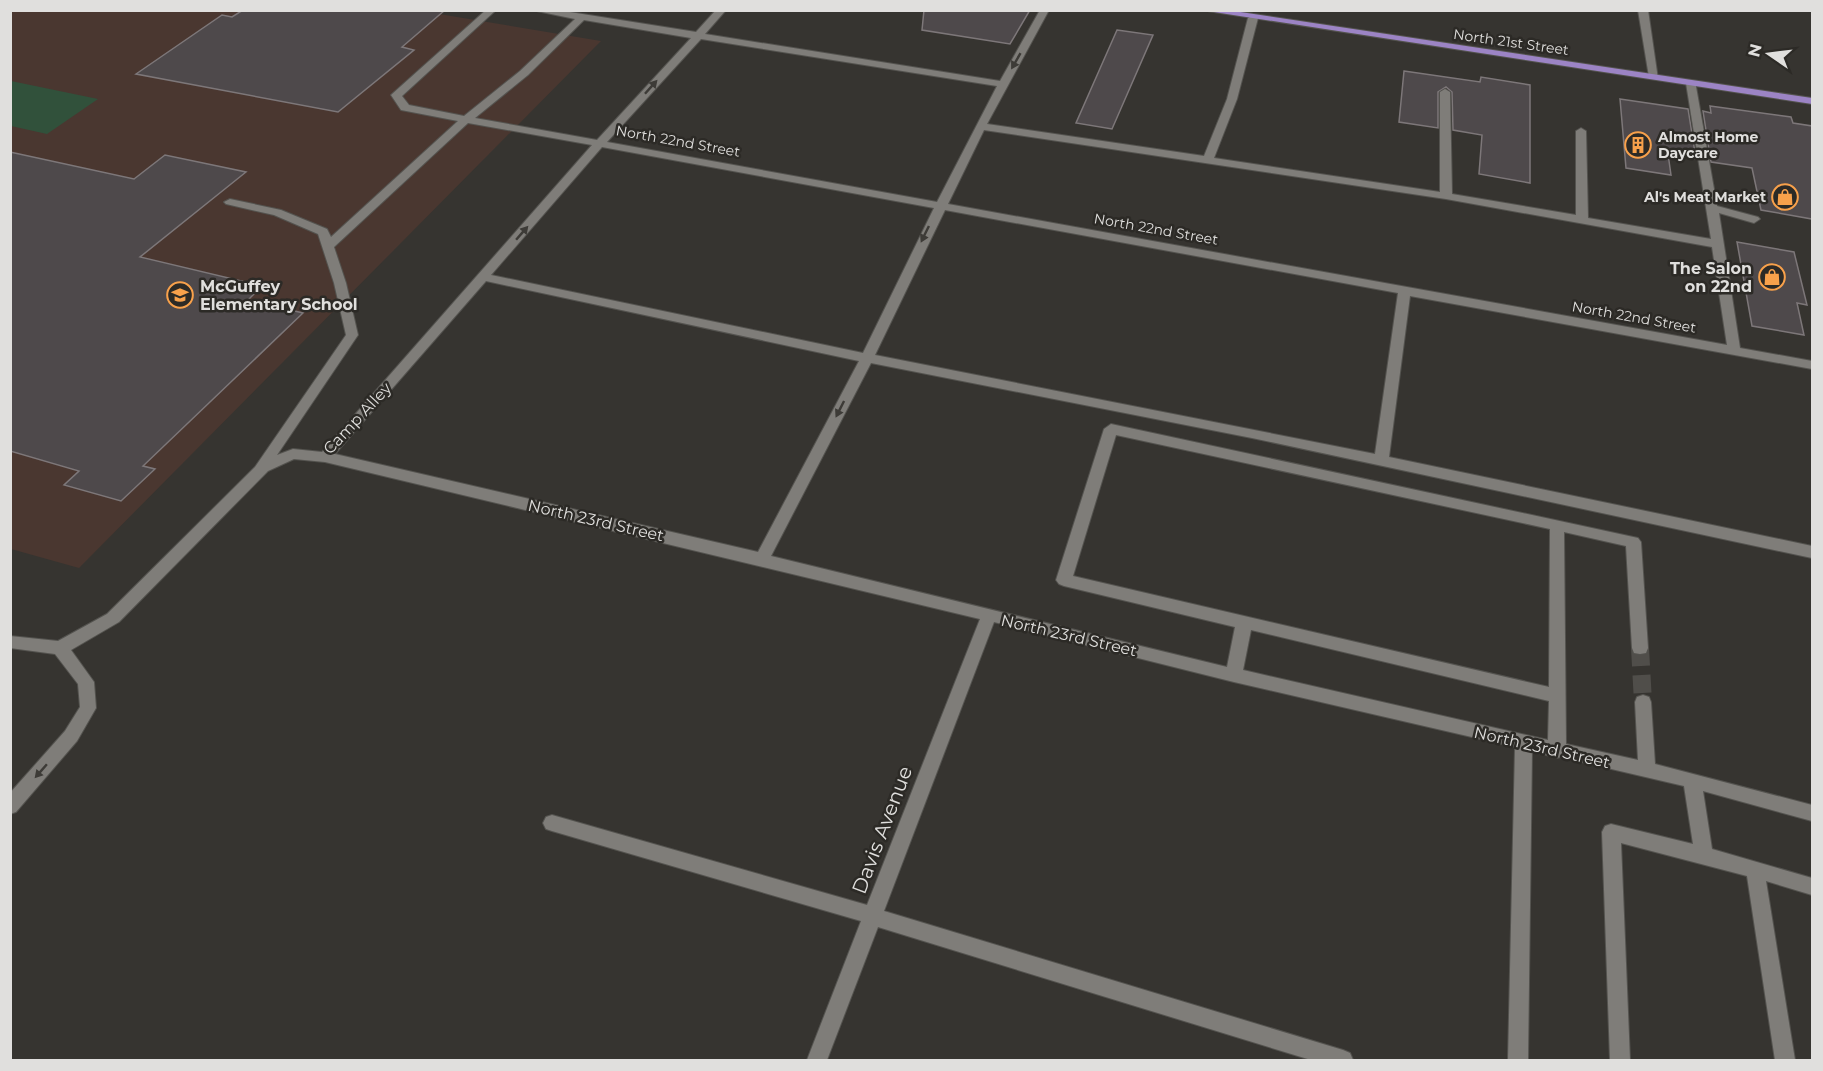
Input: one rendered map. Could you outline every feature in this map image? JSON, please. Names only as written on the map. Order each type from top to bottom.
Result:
[{"type":"main road","name":"North 21st Street","points":[[1205,10],[1812,101]]},
{"type":"street","name":"North 22nd Street","points":[[492,10],[396,95],[405,108],[1812,365]]},
{"type":"street","points":[[536,10],[1003,84]]},
{"type":"street","name":"Camp Alley","points":[[60,648],[113,618],[261,468],[293,454],[325,457],[601,142],[722,10]]},
{"type":"street","points":[[762,559],[867,358],[940,204],[980,126],[1045,10]]},
{"type":"street","points":[[1643,10],[1654,77]]},
{"type":"street","points":[[328,246],[465,120],[525,73],[581,18]]},
{"type":"street","points":[[1208,160],[1232,99],[1253,18]]},
{"type":"street","points":[[1691,83],[1734,351]]},
{"type":"street","points":[[1445,92],[1446,196]]},
{"type":"street","points":[[980,126],[1446,196],[1718,244]]},
{"type":"street","points":[[1581,130],[1582,219]]},
{"type":"street","points":[[230,202],[277,212],[322,232],[340,283],[352,335],[261,468]]},
{"type":"street","points":[[1712,208],[1754,219]]},
{"type":"street","points":[[483,277],[1812,552]]},
{"type":"street","points":[[1381,461],[1405,290]]},
{"type":"street","points":[[1557,696],[1064,580],[1111,429],[1633,542],[1640,648]]},
{"type":"street","name":"North 23rd Street","points":[[325,457],[762,559],[1234,675],[1557,751],[1692,780],[1812,813]]},
{"type":"street","points":[[1557,525],[1557,751]]},
{"type":"street","name":"Davis Avenue","points":[[817,1060],[988,616]]},
{"type":"street","points":[[1234,675],[1244,622]]},
{"type":"street","points":[[10,642],[60,648],[86,682],[88,708],[71,736],[10,806]]},
{"type":"street","points":[[1643,702],[1647,771]]},
{"type":"street","points":[[1518,1060],[1524,743]]},
{"type":"street","points":[[1692,780],[1704,855]]},
{"type":"street","points":[[552,823],[873,916],[1343,1060]]},
{"type":"street","points":[[1620,1060],[1611,832],[1704,855],[1812,886]]},
{"type":"street","points":[[1755,870],[1785,1060]]},
{"type":"shaded area","name":"McGuffey Elementary School","points":[[11,11],[421,11],[601,41],[79,568],[11,549]]},
{"type":"green space","points":[[11,81],[98,99],[47,134],[11,126]]},
{"type":"building","points":[[243,10],[445,10],[402,47],[414,50],[338,112],[136,74],[222,15],[232,17]]},
{"type":"building","points":[[924,10],[1030,10],[1010,44],[922,30]]},
{"type":"building","points":[[1117,30],[1153,35],[1112,129],[1076,123]]},
{"type":"building","points":[[1404,71],[1480,82],[1481,77],[1530,85],[1530,183],[1479,174],[1482,135],[1453,130],[1452,92],[1446,87],[1438,92],[1438,128],[1399,122]]},
{"type":"building","name":"Almost Home Daycare","points":[[1620,99],[1688,109],[1696,159],[1668,154],[1671,175],[1626,168]]},
{"type":"building","points":[[1710,106],[1791,117],[1793,123],[1812,126],[1812,219],[1761,210],[1752,168],[1711,162],[1703,111],[1711,113]]},
{"type":"building","points":[[10,152],[134,179],[165,155],[246,172],[140,257],[262,286],[248,300],[303,313],[143,466],[155,469],[121,501],[64,485],[79,471],[10,451]]},
{"type":"building","name":"The Salon on 22nd","points":[[1737,242],[1794,252],[1807,305],[1797,303],[1804,335],[1752,326]]},
{"type":"tunnel","points":[[1640,648],[1643,702]]},
{"type":"place","name":"Almost Home Daycare","points":[[1638,145]]},
{"type":"place","name":"Al's Meat Market","points":[[1785,197]]},
{"type":"place","name":"The Salon on 22nd","points":[[1772,277]]},
{"type":"place","name":"McGuffey Elementary School","points":[[180,295]]}]
